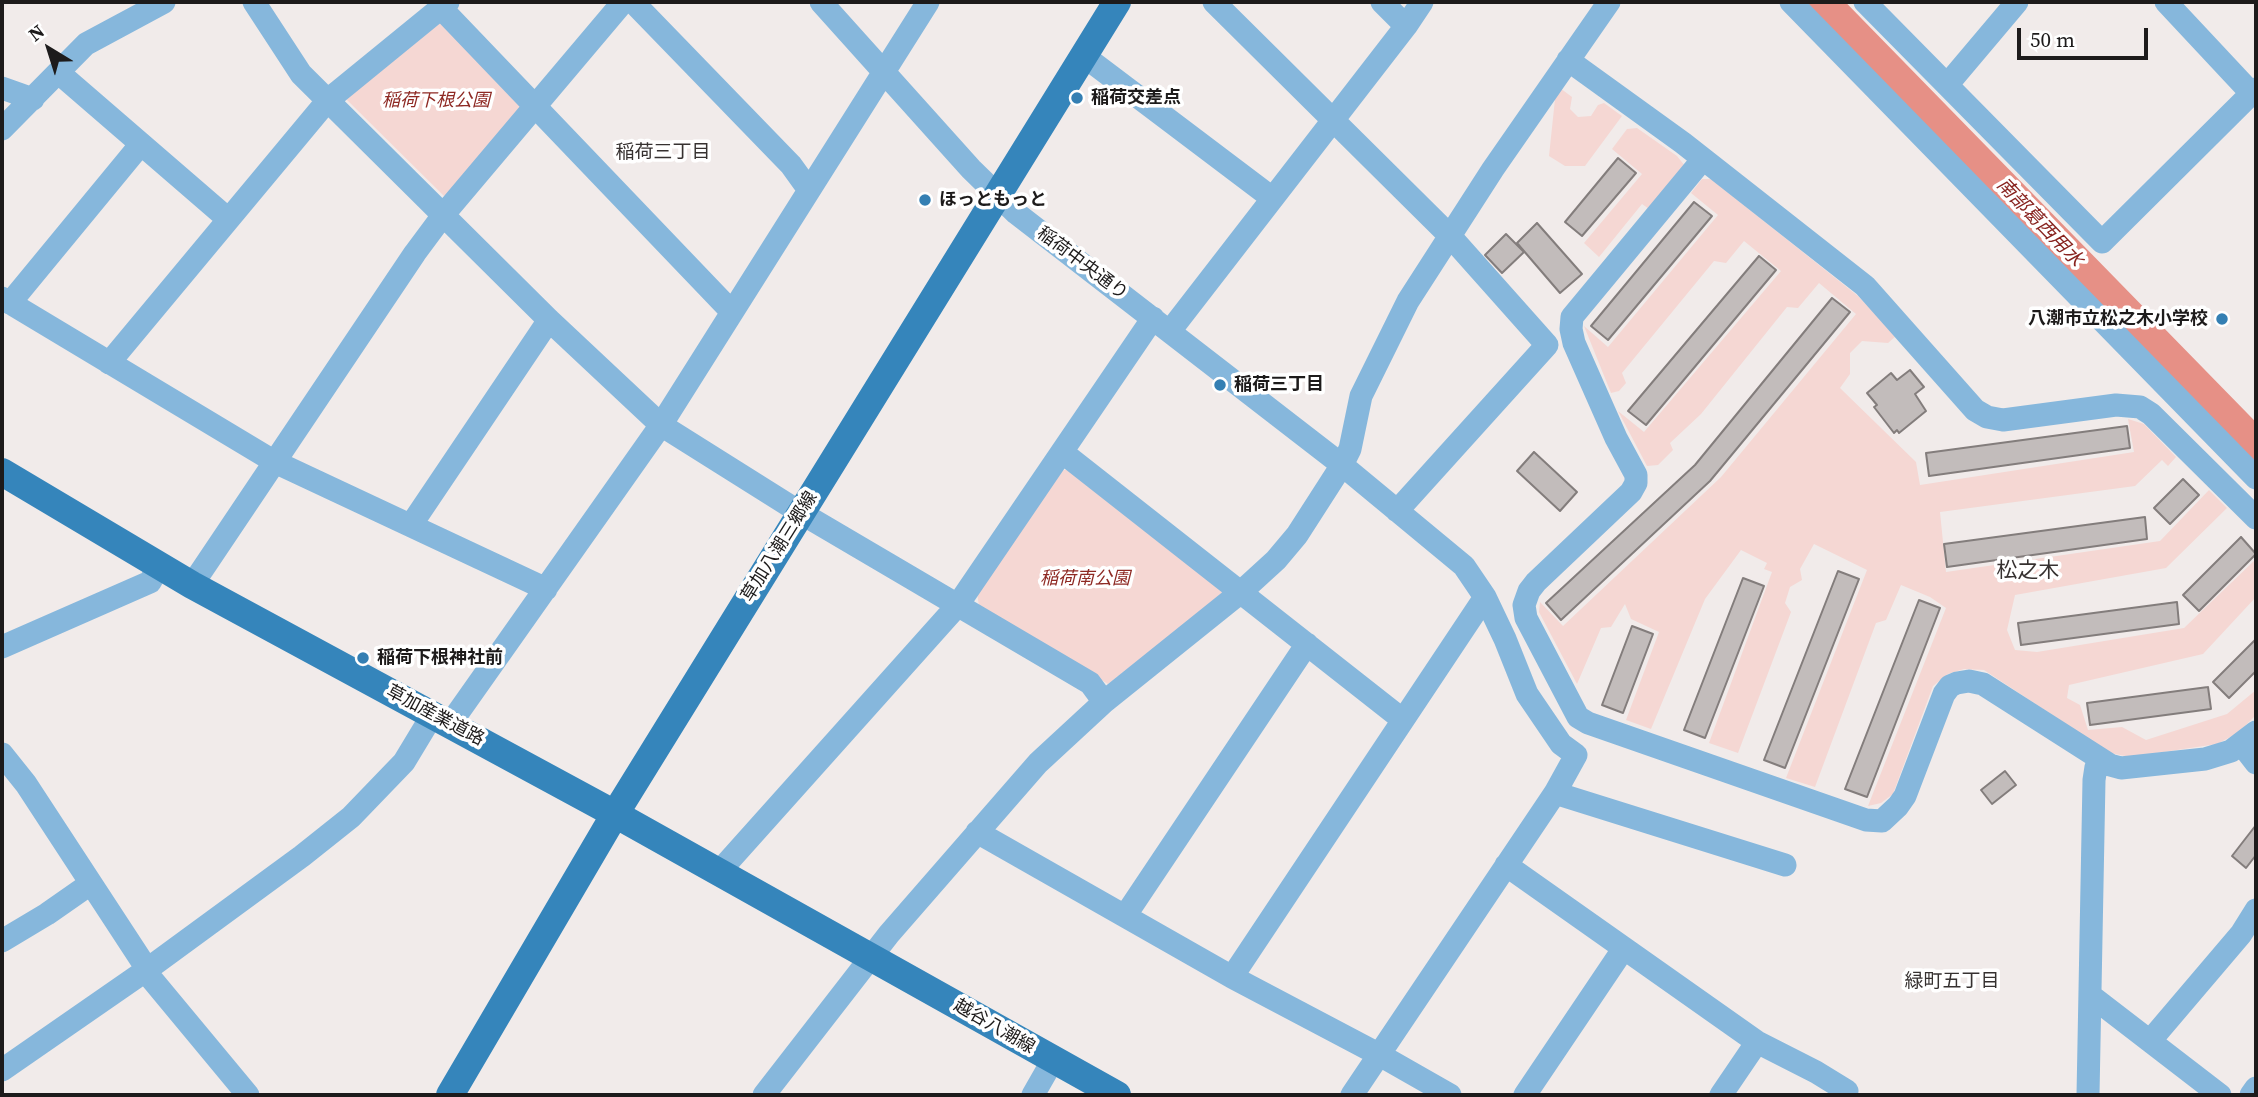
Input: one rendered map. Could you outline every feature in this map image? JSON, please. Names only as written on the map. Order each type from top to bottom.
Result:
[{"type":"main road","name":"草加八潮三郷線","points":[[450,1095],[615,814],[1117,2]]},
{"type":"main road","name":"草加産業道路","points":[[2,472],[192,585],[442,719],[872,957]]},
{"type":"main road","name":"越谷八潮線","points":[[872,957],[1117,1095]]},
{"type":"street","points":[[2,129],[86,44],[164,2]]},
{"type":"street","points":[[254,2],[301,74],[550,320],[661,425],[801,513],[1090,682],[1104,702]]},
{"type":"street","points":[[192,585],[415,253],[444,214],[623,2]]},
{"type":"street","points":[[632,2],[791,165],[809,190]]},
{"type":"street","name":"稲荷中央通り","points":[[821,2],[997,196],[1342,465],[1464,566],[1485,597],[1527,694],[1561,744],[1576,755],[1555,793]]},
{"type":"street","points":[[2,1070],[146,970],[351,817],[442,719],[546,589],[661,425],[929,2]]},
{"type":"street","points":[[1214,2],[1450,236],[1547,345],[1396,511]]},
{"type":"street","points":[[1382,2],[1406,26]]},
{"type":"street","points":[[718,873],[957,606],[1062,452],[1161,324],[1272,198],[1422,2]]},
{"type":"street","points":[[764,1095],[889,933],[1038,762],[1104,702],[1241,592],[1276,560],[1297,536],[1350,449],[1362,396],[1408,301],[1609,2]]},
{"type":"street","points":[[1791,2],[2256,478]]},
{"type":"street","points":[[1865,2],[2102,242],[2254,92],[2166,2]]},
{"type":"street","points":[[1947,85],[2017,2]]},
{"type":"street","points":[[109,363],[328,100],[445,5],[535,107],[732,312]]},
{"type":"street","points":[[1084,56],[1272,198]]},
{"type":"street","points":[[1568,60],[1703,159],[1865,286],[1975,410],[1987,418],[2003,420],[2116,405],[2140,407],[2160,422],[2256,518]]},
{"type":"street","points":[[59,74],[228,219]]},
{"type":"street","points":[[2,88],[33,99]]},
{"type":"street","points":[[141,144],[6,300],[275,462],[546,589]]},
{"type":"street","points":[[1703,159],[1572,317],[1574,343],[1601,406],[1636,475],[1636,483],[1631,492],[1536,582],[1524,605],[1526,618],[1578,717],[1588,723],[1866,820],[1882,821],[1898,806],[1905,796],[1944,694],[1950,686],[1969,681],[1983,684],[2102,760],[2121,768],[2205,759],[2231,751],[2249,738],[2256,763]]},
{"type":"street","points":[[411,525],[550,320]]},
{"type":"street","points":[[1062,452],[1403,720]]},
{"type":"street","points":[[2,647],[150,582],[159,566]]},
{"type":"street","points":[[1232,977],[1485,597]]},
{"type":"street","points":[[1125,916],[1307,644]]},
{"type":"street","points":[[2,754],[26,784],[146,970],[248,1095]]},
{"type":"street","points":[[2088,1095],[2094,779],[2096,767],[2102,760]]},
{"type":"street","points":[[1352,1095],[1555,793],[1785,865]]},
{"type":"street","points":[[977,832],[1232,977],[1450,1095]]},
{"type":"street","points":[[1506,865],[1757,1042],[1816,1072],[1847,1091],[1845,1095]]},
{"type":"street","points":[[2,941],[90,884]]},
{"type":"street","points":[[2150,1041],[2241,934],[2256,910]]},
{"type":"street","points":[[1525,1095],[1624,948]]},
{"type":"street","points":[[2090,995],[2220,1095]]},
{"type":"street","points":[[1721,1095],[1757,1042]]},
{"type":"street","points":[[1033,1095],[1053,1060]]},
{"type":"street","points":[[2251,1095],[2256,1088]]},
{"type":"green space","name":"稲荷下根公園","points":[[436,21],[445,21],[521,101],[521,109],[452,194],[444,196],[347,100],[347,94]]},
{"type":"green space","points":[[1560,88],[1572,97],[1570,109],[1578,117],[1591,116],[1598,105],[1604,103],[1622,116],[1585,166],[1565,166],[1549,156],[1555,99]]},
{"type":"green space","points":[[1637,128],[1677,156],[1685,166],[1649,209],[1642,204],[1599,257],[1584,243],[1642,174],[1612,149],[1627,129]]},
{"type":"green space","points":[[1702,179],[1711,179],[1858,296],[1896,336],[1888,343],[1862,341],[1850,353],[1850,374],[1840,388],[1916,462],[1920,485],[2134,452],[2128,419],[2144,424],[2176,457],[2168,466],[2162,460],[2135,486],[1940,512],[1946,572],[2160,541],[2209,490],[2227,508],[2166,568],[2015,595],[2007,630],[2015,650],[2037,652],[2184,628],[2256,559],[2256,597],[2203,654],[2069,685],[2067,698],[2080,705],[2088,730],[2122,727],[2146,740],[2227,714],[2256,690],[2256,715],[2238,733],[2217,744],[2130,757],[2110,753],[1984,670],[1964,669],[1948,674],[1933,686],[1893,794],[1881,803],[1868,806],[1946,608],[1930,597],[1901,585],[1886,620],[1876,623],[1815,787],[1786,778],[1867,570],[1814,544],[1800,569],[1802,580],[1790,587],[1785,603],[1791,612],[1738,753],[1709,743],[1772,572],[1764,569],[1767,563],[1741,550],[1705,599],[1651,729],[1626,720],[1659,632],[1631,619],[1625,604],[1611,627],[1601,628],[1577,684],[1539,612],[1540,602],[1563,626],[1721,477],[1856,314],[1819,283],[1798,308],[1787,307],[1701,414],[1670,443],[1673,450],[1658,465],[1647,466],[1618,411],[1644,432],[1781,271],[1744,241],[1726,263],[1714,261],[1622,373],[1626,383],[1619,391],[1611,393],[1584,326],[1608,347],[1718,215],[1691,193]]},
{"type":"green space","name":"稲荷南公園","points":[[1070,469],[1222,587],[1222,595],[1108,684],[979,606],[977,593],[1059,471]]},
{"type":"building","points":[[1618,158],[1636,173],[1582,236],[1565,222]]},
{"type":"building","points":[[1694,202],[1712,216],[1608,340],[1591,326]]},
{"type":"building","points":[[1537,223],[1582,274],[1560,293],[1517,243]]},
{"type":"building","points":[[1506,234],[1524,252],[1502,273],[1485,255]]},
{"type":"building","points":[[1759,256],[1776,270],[1646,425],[1628,411]]},
{"type":"building","points":[[1832,298],[1850,312],[1710,481],[1561,620],[1546,603],[1695,465]]},
{"type":"building","points":[[1910,370],[1924,387],[1915,394],[1926,411],[1899,433],[1897,430],[1894,433],[1867,393],[1891,373],[1897,380]]},
{"type":"building","points":[[2127,426],[2130,448],[1929,476],[1926,453]]},
{"type":"building","points":[[1534,452],[1577,492],[1560,511],[1517,471]]},
{"type":"building","points":[[2183,479],[2199,495],[2170,524],[2154,508]]},
{"type":"building","points":[[2145,517],[2147,539],[1947,567],[1944,544]]},
{"type":"building","points":[[2241,537],[2256,554],[2199,611],[2183,595]]},
{"type":"building","points":[[1838,571],[1859,579],[1785,768],[1764,760]]},
{"type":"building","points":[[1743,578],[1764,586],[1705,738],[1684,730]]},
{"type":"building","points":[[1919,600],[1940,608],[1867,797],[1845,789]]},
{"type":"building","points":[[2177,602],[2179,624],[2021,645],[2018,623]]},
{"type":"building","points":[[1632,626],[1653,634],[1623,713],[1602,705]]},
{"type":"building","points":[[2256,639],[2256,671],[2229,698],[2213,682]]},
{"type":"building","points":[[2208,687],[2211,709],[2090,725],[2087,703]]},
{"type":"building","points":[[2005,771],[2016,785],[1992,804],[1981,790]]},
{"type":"building","points":[[2256,825],[2256,855],[2246,868],[2232,856]]},
{"type":"waterway","name":"南部葛西用水","points":[[1823,2],[2256,445]]},
{"type":"place","name":"稲荷交差点","points":[[1077,98]]},
{"type":"place","name":"ほっともっと","points":[[925,200]]},
{"type":"place","name":"八潮市立松之木小学校","points":[[2222,319]]},
{"type":"place","name":"稲荷三丁目","points":[[1220,385]]},
{"type":"place","name":"稲荷下根神社前","points":[[363,658]]},
{"type":"district","name":"稲荷三丁目","points":[[663,153]]},
{"type":"district","name":"松之木","points":[[2028,572]]},
{"type":"district","name":"緑町五丁目","points":[[1952,982]]}]
